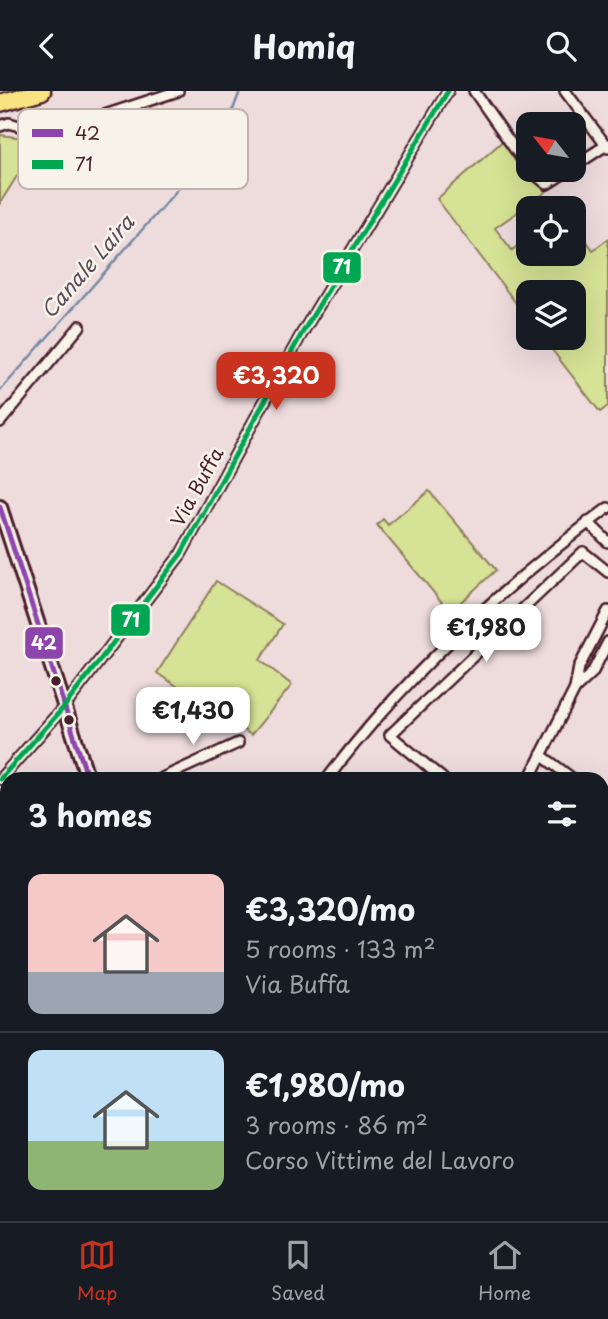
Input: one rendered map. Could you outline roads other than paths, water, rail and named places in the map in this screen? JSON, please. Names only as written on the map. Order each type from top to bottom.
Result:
[{"type":"highway","points":[[0,103],[42,91]]},
{"type":"main road","points":[[0,507],[86,772]]},
{"type":"street","points":[[123,109],[178,91]]},
{"type":"street","name":"Via Buffa","points":[[6,772],[64,707],[181,554],[301,335],[449,91]]},
{"type":"street","points":[[474,91],[516,151]]},
{"type":"street","points":[[565,91],[607,146],[586,159]]},
{"type":"street","points":[[0,126],[9,123],[18,126]]},
{"type":"street","points":[[0,422],[80,326]]},
{"type":"street","points":[[333,772],[381,716],[465,629],[608,507]]},
{"type":"street","points":[[588,522],[608,542]]},
{"type":"street","points":[[435,772],[390,735],[583,552],[608,572]]},
{"type":"street","points":[[532,772],[575,689],[579,667],[608,611]]},
{"type":"street","points":[[575,689],[592,673],[608,642]]},
{"type":"street","points":[[175,772],[238,743]]},
{"type":"street","points":[[541,755],[564,772]]},
{"type":"waterway","name":"Canale Laira","points":[[233,109],[240,91]]},
{"type":"waterway","name":"Canale Laira","points":[[0,391],[178,189]]}]
